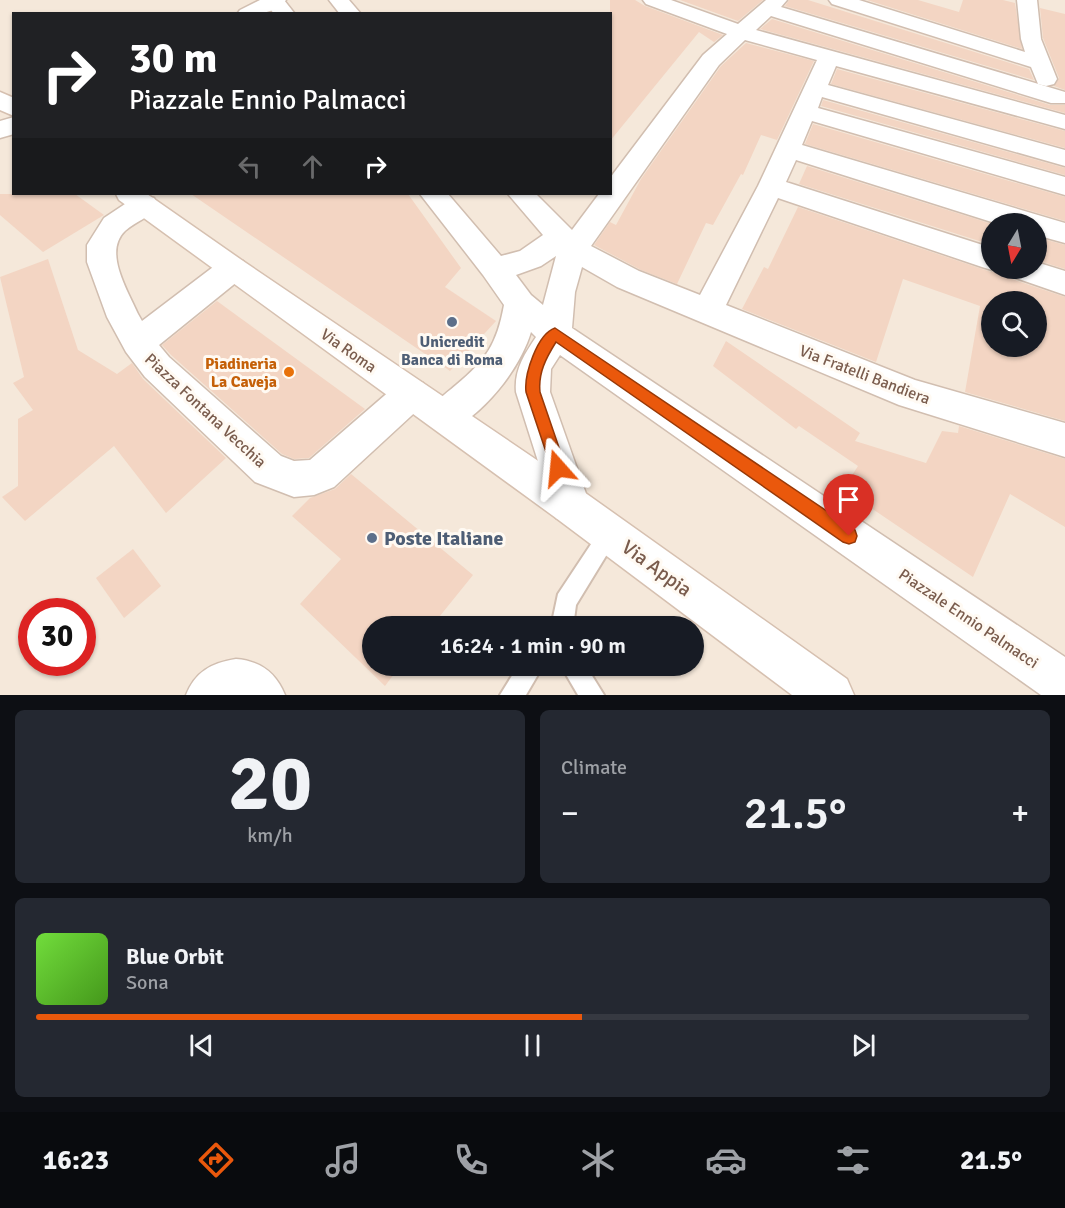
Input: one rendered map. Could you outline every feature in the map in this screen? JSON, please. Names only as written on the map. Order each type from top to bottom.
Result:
[{"type":"street","points":[[251,12],[275,0]]},
{"type":"street","points":[[339,0],[349,12]]},
{"type":"street","points":[[652,0],[742,33],[1065,122]]},
{"type":"street","points":[[839,0],[1039,63]]},
{"type":"street","points":[[1027,0],[1030,39],[1039,63],[1062,101]]},
{"type":"street","points":[[612,185],[715,54],[772,5],[1062,101]]},
{"type":"street","points":[[707,311],[771,186],[829,57]]},
{"type":"street","points":[[810,100],[1065,158]]},
{"type":"street","points":[[810,100],[1065,186]]},
{"type":"street","points":[[787,149],[998,213]]},
{"type":"street","points":[[771,186],[981,255]]},
{"type":"street","name":"Piazzale Ennio Palmacci","points":[[434,195],[494,267],[520,304],[555,334],[1065,684]]},
{"type":"street","name":"Via Fratelli Bandiera","points":[[522,195],[567,242],[619,274],[927,400],[1065,440]]},
{"type":"street","points":[[494,267],[514,266],[567,242],[604,195]]},
{"type":"street","name":"Via Roma","points":[[137,199],[232,269],[570,505]]},
{"type":"street","name":"Piazza Fontana Vecchia","points":[[137,199],[108,231],[100,252],[123,317],[138,344],[157,367],[268,469],[289,478],[309,479],[329,468],[411,394]]},
{"type":"street","points":[[1047,228],[1065,233]]},
{"type":"street","points":[[567,242],[555,334],[540,356],[532,380],[533,392],[570,505]]},
{"type":"street","points":[[138,344],[232,269]]},
{"type":"street","points":[[1047,277],[1065,283]]},
{"type":"street","points":[[444,416],[502,363],[514,337],[520,304]]},
{"type":"street","name":"Via Appia","points":[[570,505],[831,695]]},
{"type":"street","points":[[209,695],[216,689],[237,681],[247,682],[262,695]]},
{"type":"lane","points":[[563,616],[566,602],[610,533]]},
{"type":"lane","points":[[512,695],[524,676]]},
{"type":"lane","points":[[579,676],[591,695]]},
{"type":"shaded area","points":[[0,0],[1065,0],[1065,695],[0,695]]},
{"type":"building","points":[[610,0],[635,0],[645,6],[723,35],[714,42],[699,32],[612,139],[612,12],[610,12]]},
{"type":"building","points":[[680,0],[763,0],[738,21]]},
{"type":"building","points":[[789,0],[808,0],[1029,69],[1034,80],[785,6]]},
{"type":"building","points":[[867,0],[918,0],[959,12],[963,0],[1003,0],[1015,3],[1022,49]]},
{"type":"building","points":[[1040,8],[1065,14],[1065,90],[1054,86],[1059,78],[1043,38]]},
{"type":"building","points":[[772,19],[1050,105],[1065,105],[1065,113],[760,29]]},
{"type":"building","points":[[746,43],[814,61],[777,140],[761,135],[743,175],[741,174],[713,225],[706,223],[677,284],[641,270],[594,245],[610,222],[616,225],[641,179],[721,66]]},
{"type":"building","points":[[837,69],[1065,131],[1065,148],[831,84]]},
{"type":"building","points":[[823,100],[1065,168],[1065,175],[821,106]]},
{"type":"building","points":[[813,124],[1065,197],[1065,221],[1047,216],[1047,213],[1038,213],[805,144]]},
{"type":"building","points":[[807,166],[981,221],[981,242],[799,184]]},
{"type":"building","points":[[0,194],[12,194],[76,195],[104,215],[43,252],[0,215]]},
{"type":"building","points":[[192,195],[409,195],[461,268],[445,287],[496,321],[450,371]]},
{"type":"building","points":[[798,207],[981,269],[981,279],[1012,279],[1065,297],[1065,421],[965,392],[980,306],[903,279],[876,362],[742,309],[764,267],[768,269]]},
{"type":"building","points":[[1047,240],[1065,245],[1065,269],[1047,263]]},
{"type":"building","points":[[48,259],[78,350],[117,374],[132,363],[143,379],[226,458],[166,513],[114,446],[25,521],[2,497],[18,486],[18,419],[33,410],[13,383],[24,377],[0,277]]},
{"type":"building","points":[[217,301],[365,409],[309,458],[294,459],[282,454],[162,345]]},
{"type":"building","points":[[726,341],[860,433],[855,441],[926,463],[942,431],[958,433],[959,426],[1065,459],[1065,527],[1010,494],[973,577],[843,489],[858,466],[799,426],[796,429],[713,366]]},
{"type":"building","name":"Poste Italiane","points":[[351,474],[473,575],[440,616],[362,616],[362,664],[300,604],[341,559],[292,516],[310,498],[335,489]]},
{"type":"building","points":[[133,549],[161,586],[124,618],[96,578]]},
{"type":"building","name":"Poste Italiane","points":[[375,676],[392,676],[385,686]]},
{"type":"place","name":"Unicredit Banca di Roma","points":[[452,322]]},
{"type":"place","name":"Piadineria La Caveja","points":[[289,372]]},
{"type":"place","name":"Poste Italiane","points":[[372,538]]},
{"type":"route","points":[[558,468],[533,392],[532,380],[540,356],[555,334],[849,536]]}]
